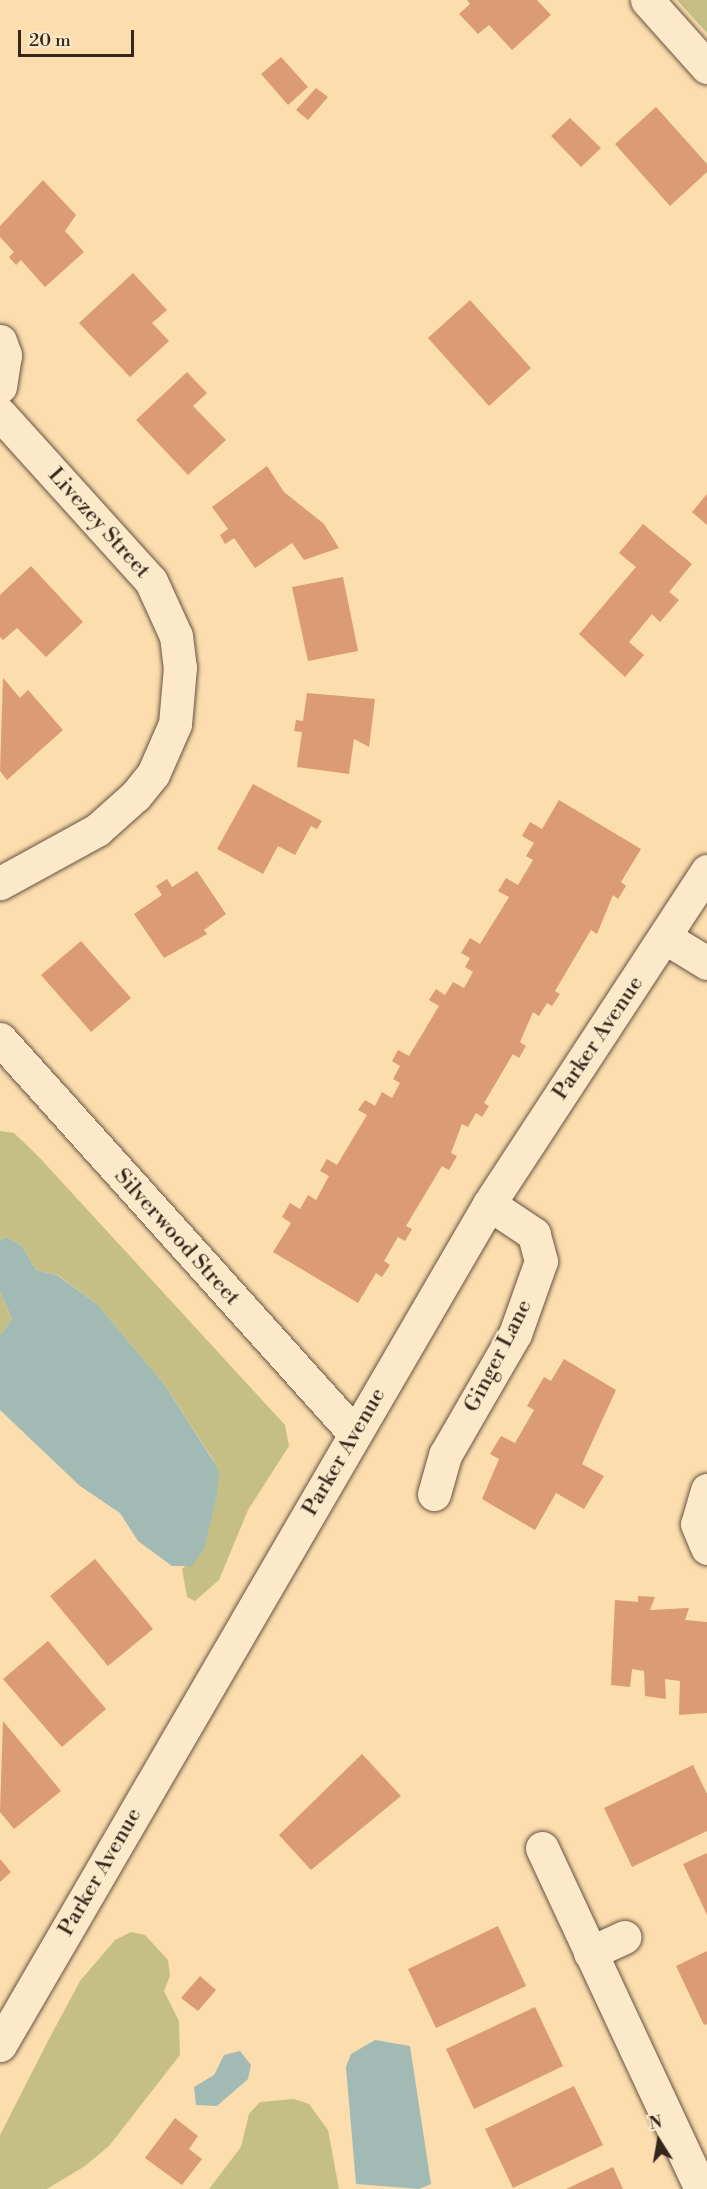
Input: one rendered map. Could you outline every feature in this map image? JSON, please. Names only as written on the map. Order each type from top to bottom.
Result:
[{"type":"street","points":[[647,0],[707,67]]},
{"type":"street","points":[[0,341],[5,355],[0,387]]},
{"type":"street","name":"Livezey Street","points":[[0,414],[151,581],[173,627],[180,667],[176,724],[153,774],[135,796],[97,830],[0,883]]},
{"type":"street","name":"Parker Avenue","points":[[0,2045],[489,1204],[666,938],[707,871]]},
{"type":"street","points":[[666,938],[707,963]]},
{"type":"street","name":"Silverwood Street","points":[[0,1039],[355,1434]]},
{"type":"street","name":"Ginger Lane","points":[[434,1494],[445,1455],[515,1334],[541,1261],[534,1234],[489,1204]]},
{"type":"street","points":[[707,1490],[697,1524],[707,1548]]},
{"type":"street","points":[[542,1848],[701,2189]]},
{"type":"street","points":[[590,1953],[624,1937]]},
{"type":"shaded area","points":[[677,0],[707,0],[707,33]]},
{"type":"shaded area","points":[[0,1131],[14,1133],[38,1156],[285,1425],[289,1446],[248,1510],[219,1580],[195,1601],[187,1597],[182,1569],[204,1549],[214,1461],[164,1384],[97,1304],[58,1275],[36,1270],[22,1246],[7,1237],[0,1240]]},
{"type":"shaded area","points":[[0,1291],[12,1319],[0,1335]]},
{"type":"shaded area","points":[[131,1932],[145,1935],[168,1960],[170,1976],[164,1991],[179,2021],[180,2055],[109,2146],[85,2166],[47,2189],[0,2189],[0,2135],[80,1981],[115,1940]]},
{"type":"shaded area","points":[[294,2099],[309,2104],[328,2130],[339,2189],[209,2189],[241,2147],[249,2114],[260,2102]]},
{"type":"water","points":[[7,1237],[22,1246],[36,1270],[57,1275],[97,1304],[164,1384],[214,1462],[219,1472],[217,1494],[204,1549],[192,1566],[172,1566],[138,1541],[120,1513],[80,1486],[0,1410],[0,1335],[12,1319],[0,1291],[0,1240]]},
{"type":"water","points":[[375,2040],[410,2046],[431,2184],[419,2189],[356,2184],[346,2067],[351,2054]]},
{"type":"water","points":[[240,2051],[251,2065],[248,2079],[217,2106],[196,2105],[194,2087],[214,2075],[224,2055]]},
{"type":"building","points":[[467,0],[537,0],[551,15],[512,50],[489,25],[478,34],[459,14],[470,4]]},
{"type":"building","points":[[281,57],[308,87],[288,105],[261,74]]},
{"type":"building","points":[[316,88],[328,97],[308,120],[296,110]]},
{"type":"building","points":[[656,107],[707,164],[707,172],[670,206],[615,144]]},
{"type":"building","points":[[570,118],[601,148],[581,167],[551,136]]},
{"type":"building","points":[[43,180],[76,215],[65,231],[84,252],[45,287],[21,260],[16,265],[9,257],[14,252],[0,237],[0,226]]},
{"type":"building","points":[[133,273],[167,310],[152,323],[169,341],[130,377],[79,323]]},
{"type":"building","points":[[470,300],[531,368],[489,406],[428,338]]},
{"type":"building","points":[[187,372],[207,393],[193,406],[226,440],[188,475],[136,420]]},
{"type":"building","points":[[267,466],[284,492],[324,524],[339,548],[304,560],[292,543],[255,568],[234,538],[225,544],[220,535],[228,529],[212,507]]},
{"type":"building","points":[[707,494],[707,525],[692,512]]},
{"type":"building","points":[[643,524],[692,564],[669,592],[679,600],[660,622],[652,614],[629,642],[644,655],[625,677],[579,634],[636,567],[619,553]]},
{"type":"building","points":[[31,566],[83,622],[46,657],[17,628],[3,640],[0,637],[0,595]]},
{"type":"building","points":[[343,577],[358,651],[308,661],[292,587]]},
{"type":"building","points":[[3,678],[20,698],[28,690],[63,730],[7,780],[0,771]]},
{"type":"building","points":[[307,693],[375,699],[369,747],[354,739],[349,774],[297,767],[302,732],[294,731],[296,720],[303,721]]},
{"type":"building","points":[[253,784],[322,821],[317,829],[311,826],[295,855],[278,846],[263,874],[217,849]]},
{"type":"building","points":[[559,800],[641,849],[621,882],[626,886],[618,899],[613,895],[597,934],[591,930],[555,991],[560,994],[552,1006],[547,1003],[539,1016],[533,1012],[520,1042],[526,1046],[519,1058],[513,1054],[484,1103],[489,1106],[482,1117],[476,1113],[468,1127],[462,1124],[451,1153],[457,1156],[449,1170],[442,1166],[406,1226],[412,1229],[405,1241],[398,1237],[384,1261],[390,1265],[382,1277],[376,1273],[358,1303],[273,1252],[291,1223],[282,1217],[290,1203],[300,1209],[308,1195],[316,1200],[329,1176],[320,1171],[327,1159],[337,1165],[367,1115],[358,1110],[365,1100],[375,1106],[382,1092],[392,1098],[400,1083],[393,1079],[400,1066],[392,1061],[398,1050],[409,1056],[439,1006],[429,1000],[436,989],[445,995],[453,982],[464,988],[473,972],[465,967],[470,958],[461,953],[470,938],[480,944],[509,897],[498,891],[506,878],[518,885],[533,860],[526,856],[534,843],[522,836],[530,822],[542,829]]},
{"type":"building","points":[[197,871],[226,914],[204,930],[207,934],[164,958],[134,914],[162,895],[156,886],[167,879],[172,887]]},
{"type":"building","points":[[81,941],[131,998],[91,1032],[41,975]]},
{"type":"building","points":[[564,1359],[616,1390],[582,1464],[604,1476],[584,1509],[556,1493],[535,1530],[482,1499],[499,1459],[490,1454],[501,1436],[515,1443],[534,1410],[527,1406],[544,1377],[551,1381]]},
{"type":"building","points":[[95,1559],[153,1629],[108,1666],[50,1596]]},
{"type":"building","points":[[638,1596],[655,1597],[650,1610],[689,1608],[685,1620],[707,1622],[707,1713],[679,1715],[680,1681],[665,1679],[666,1699],[645,1696],[644,1671],[632,1669],[630,1687],[611,1685],[615,1600],[638,1602]]},
{"type":"building","points":[[48,1641],[106,1709],[62,1747],[3,1679]]},
{"type":"building","points":[[3,1721],[61,1791],[14,1829],[0,1812]]},
{"type":"building","points":[[362,1754],[401,1796],[311,1870],[279,1835]]},
{"type":"building","points":[[693,1765],[707,1794],[707,1831],[632,1867],[604,1808]]},
{"type":"building","points":[[707,1853],[707,1915],[683,1864]]},
{"type":"building","points":[[0,1859],[11,1872],[0,1882]]},
{"type":"building","points":[[498,1926],[526,1986],[436,2028],[408,1969]]},
{"type":"building","points":[[707,1951],[707,2024],[704,2025],[676,1966]]},
{"type":"building","points":[[200,1976],[216,1990],[198,2011],[181,1998]]},
{"type":"building","points":[[535,2007],[563,2066],[474,2109],[446,2049]]},
{"type":"building","points":[[574,2086],[603,2145],[513,2188],[485,2129]]},
{"type":"building","points":[[175,2118],[198,2136],[189,2149],[202,2159],[182,2185],[145,2158]]},
{"type":"building","points":[[613,2167],[623,2189],[566,2189]]}]
